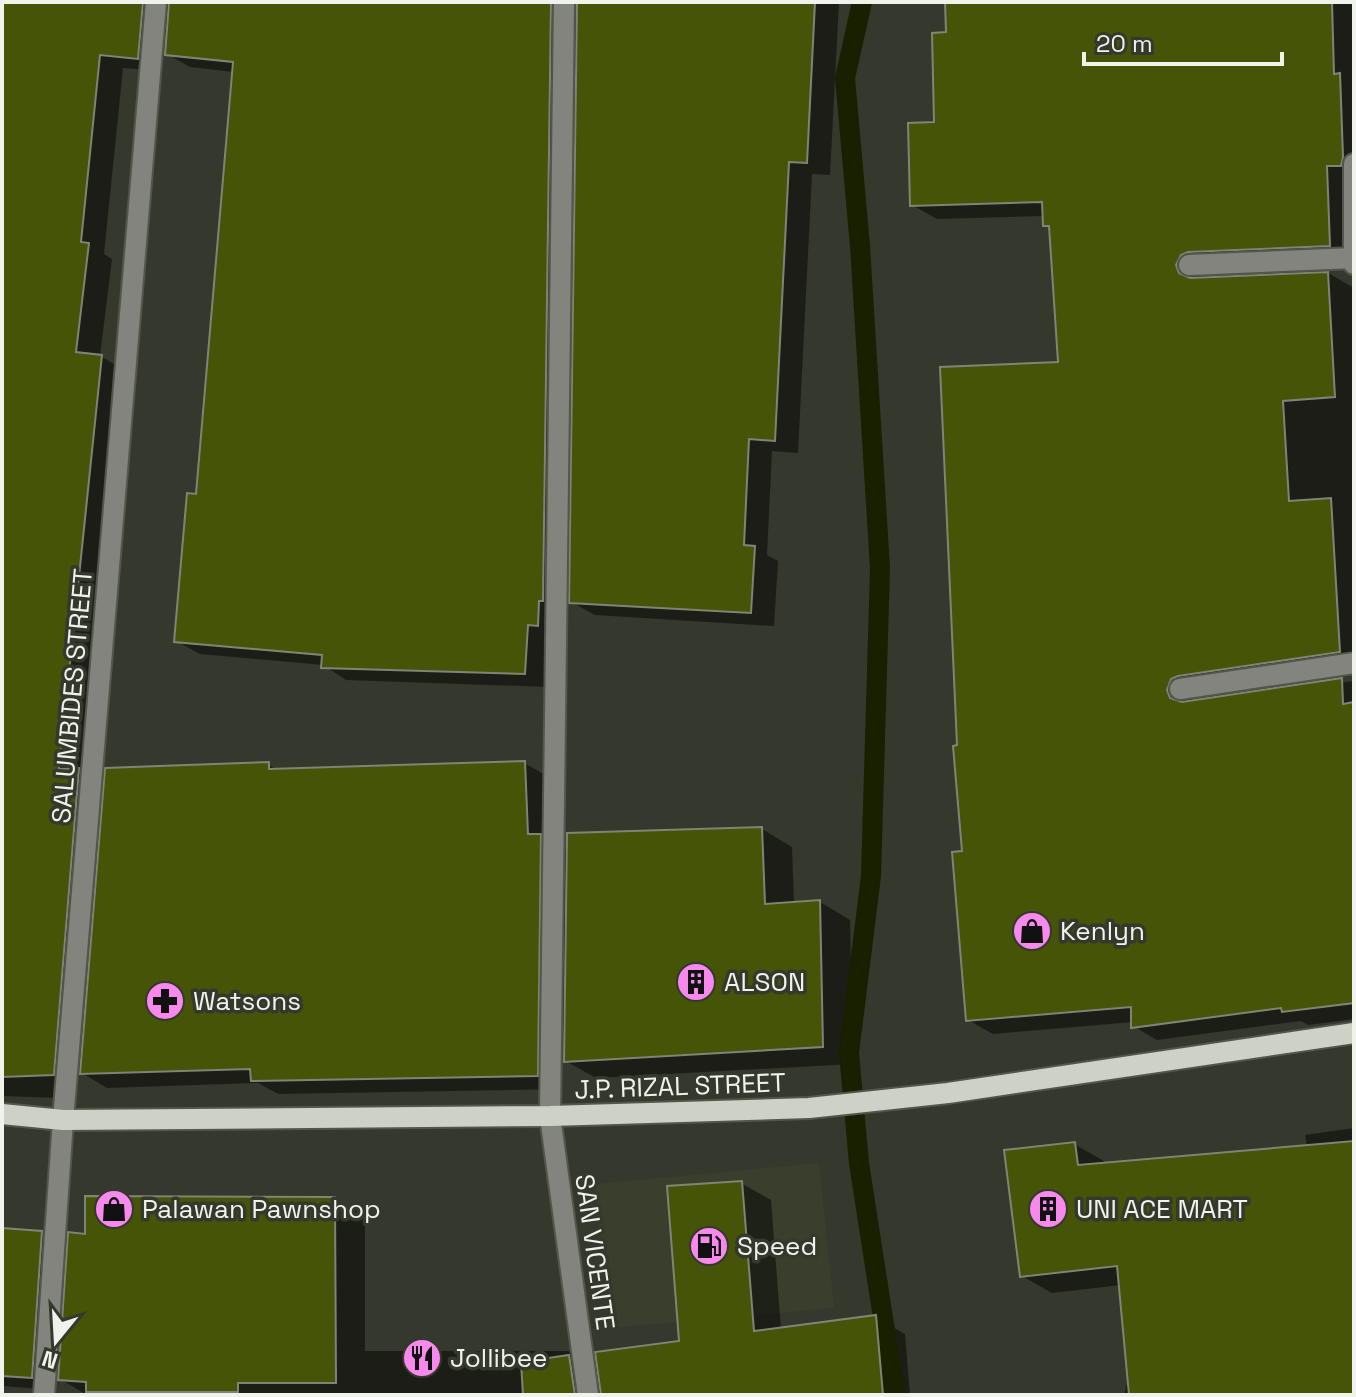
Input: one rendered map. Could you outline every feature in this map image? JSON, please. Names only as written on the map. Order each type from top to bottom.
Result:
[{"type":"main road","name":"J.P. RIZAL STREET","points":[[2,1114],[63,1120],[550,1116],[809,1108],[948,1093],[1354,1033]]},
{"type":"street","name":"SALUMBIDES STREET","points":[[44,1395],[63,1120],[156,2]]},
{"type":"street","name":"SAN VICENTE","points":[[564,2],[550,1116],[588,1395]]},
{"type":"street","points":[[1189,265],[1354,260],[1354,164]]},
{"type":"street","points":[[1180,689],[1354,663]]},
{"type":"shaded area","name":"Speed","points":[[819,1163],[834,1308],[609,1328],[594,1184]]},
{"type":"building","points":[[2,2],[143,2],[138,59],[100,55],[81,242],[89,243],[76,352],[102,355],[59,769],[79,768],[54,1075],[2,1077]]},
{"type":"building","points":[[169,2],[551,2],[543,601],[539,601],[538,626],[528,625],[525,674],[321,668],[322,655],[174,642],[187,493],[196,494],[233,62],[165,55]]},
{"type":"building","points":[[577,2],[815,2],[807,163],[789,162],[775,441],[749,439],[744,545],[755,546],[751,613],[569,603]]},
{"type":"building","points":[[945,2],[1332,2],[1334,74],[1340,73],[1343,157],[1341,166],[1327,166],[1330,246],[1188,252],[1181,255],[1176,265],[1179,273],[1190,278],[1328,272],[1335,397],[1283,401],[1289,501],[1331,498],[1340,652],[1178,676],[1171,679],[1167,690],[1170,698],[1182,702],[1342,678],[1343,704],[1354,702],[1354,1003],[1282,1012],[1281,1008],[1131,1028],[1131,1007],[966,1021],[952,852],[962,851],[953,746],[957,745],[940,367],[1058,362],[1049,226],[1043,226],[1042,202],[910,206],[908,123],[934,122],[932,33],[946,32]]},
{"type":"building","points":[[525,761],[528,834],[541,834],[538,1076],[251,1081],[250,1069],[80,1074],[105,768],[269,762],[269,769]]},
{"type":"building","name":"ALSON","points":[[762,827],[765,904],[820,900],[823,1047],[564,1062],[567,833]]},
{"type":"building","points":[[1354,1141],[1354,1395],[1129,1395],[1117,1266],[1020,1277],[1004,1150],[1075,1142],[1078,1165]]},
{"type":"building","points":[[742,1181],[754,1331],[876,1315],[883,1395],[601,1395],[595,1352],[679,1341],[667,1186]]},
{"type":"building","points":[[85,1196],[335,1197],[336,1383],[238,1383],[238,1392],[86,1392],[86,1382],[58,1380],[68,1232],[85,1234]]},
{"type":"building","points":[[2,1228],[42,1231],[32,1378],[2,1376]]},
{"type":"building","points":[[569,1355],[575,1395],[523,1395],[521,1362]]},
{"type":"waterway","points":[[862,2],[845,78],[860,246],[880,568],[871,876],[849,1053],[859,1163],[895,1395]]},
{"type":"place","name":"Kenlyn","points":[[1032,931]]},
{"type":"place","name":"ALSON","points":[[696,982]]},
{"type":"place","name":"Watsons","points":[[165,1001]]},
{"type":"place","name":"Palawan Pawnshop","points":[[114,1209]]},
{"type":"place","name":"UNI ACE MART","points":[[1048,1209]]},
{"type":"place","name":"Speed","points":[[709,1246]]},
{"type":"place","name":"Jollibee","points":[[422,1358]]}]
